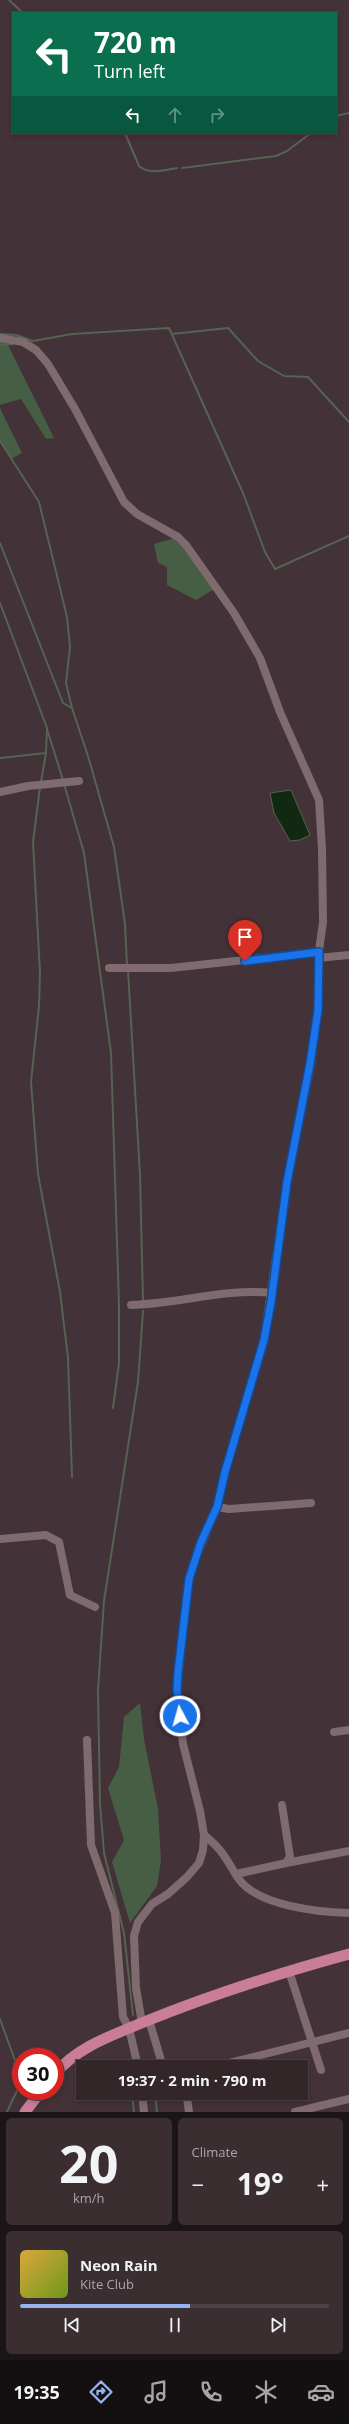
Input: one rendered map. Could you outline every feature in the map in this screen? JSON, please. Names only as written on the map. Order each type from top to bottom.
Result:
[{"type":"main road","points":[[64,2064],[100,2040],[221,1992],[349,1954]]},
{"type":"main road","points":[[25,2112],[34,2100]]},
{"type":"street","points":[[0,338],[23,342],[36,350],[48,364],[83,422],[113,485],[124,502],[137,514],[178,538],[186,545],[234,613],[260,658],[280,712],[319,800],[322,849],[323,922],[318,955],[318,1010],[310,1064],[287,1182],[272,1293],[264,1340],[225,1472],[217,1507],[201,1542],[189,1579],[177,1690],[184,1744],[204,1835],[199,1863],[175,1889],[152,1904],[138,1922],[134,1936],[136,1988],[146,2022],[160,2060]]},
{"type":"street","points":[[0,792],[28,786],[78,781]]},
{"type":"street","points":[[109,968],[171,968],[318,955],[349,955]]},
{"type":"street","points":[[131,1305],[156,1305],[248,1292],[272,1293]]},
{"type":"street","points":[[217,1507],[229,1509],[310,1504]]},
{"type":"street","points":[[0,1539],[46,1535],[59,1542],[70,1595],[95,1608]]},
{"type":"street","points":[[334,1732],[349,1730]]},
{"type":"street","points":[[87,1740],[91,1845],[115,1913],[123,2017],[129,2028],[136,2060]]},
{"type":"street","points":[[282,1805],[290,1857],[286,1863]]},
{"type":"street","points":[[204,1835],[219,1846],[236,1874],[249,1888],[266,1898],[314,1912],[349,1913]]},
{"type":"street","points":[[236,1874],[349,1851]]},
{"type":"street","points":[[289,1971],[321,2070]]},
{"type":"street","points":[[241,2060],[349,2033]]},
{"type":"street","points":[[295,2112],[349,2099]]},
{"type":"street","points":[[143,2100],[144,2112]]},
{"type":"street","points":[[188,2100],[189,2112]]},
{"type":"shaded area","points":[[0,338],[5,339],[54,438],[46,439],[21,399],[0,405]]},
{"type":"shaded area","points":[[0,408],[22,453],[11,459],[0,441]]},
{"type":"shaded area","points":[[178,537],[216,588],[196,600],[167,585],[167,567],[158,563],[154,544]]},
{"type":"shaded area","points":[[291,790],[310,835],[300,840],[290,841],[274,813],[270,793]]},
{"type":"shaded area","points":[[140,1703],[144,1739],[158,1809],[161,1861],[157,1886],[130,1923],[112,1862],[124,1840],[108,1788],[119,1767],[124,1717]]},
{"type":"waterway","points":[[9,0],[22,12]]},
{"type":"waterway","points":[[337,116],[349,113]]},
{"type":"waterway","points":[[125,134],[139,166],[143,169],[157,171],[177,168]]},
{"type":"waterway","points":[[182,168],[276,156],[287,151],[310,134]]},
{"type":"waterway","points":[[0,334],[16,335],[33,341],[72,334],[169,328],[243,493],[265,552],[275,569],[349,536]]},
{"type":"waterway","points":[[172,334],[228,328],[258,361],[284,376],[308,377],[349,422]]},
{"type":"waterway","points":[[0,345],[13,344]]},
{"type":"waterway","points":[[0,441],[39,502],[67,617],[70,647],[66,683],[72,708],[88,756],[114,847],[125,924],[127,965]]},
{"type":"waterway","points":[[0,543],[63,703],[72,708]]},
{"type":"waterway","points":[[0,603],[47,728],[46,753],[41,782]]},
{"type":"waterway","points":[[47,729],[63,780]]},
{"type":"waterway","points":[[0,758],[46,753]]},
{"type":"waterway","points":[[64,784],[84,853],[111,1053],[119,1305],[119,1363],[113,1408]]},
{"type":"waterway","points":[[40,787],[33,842],[40,973],[39,1006],[31,1082],[38,1174],[60,1292],[68,1358],[72,1477]]},
{"type":"waterway","points":[[128,970],[140,1175],[143,1300]]},
{"type":"waterway","points":[[133,2015],[124,1933],[104,1853],[100,1804],[98,1690],[104,1601],[138,1382],[143,1311]]},
{"type":"waterway","points":[[0,2019],[12,2052]]},
{"type":"waterway","points":[[7,2112],[13,2100]]},
{"type":"waterway","points":[[133,2100],[134,2112]]},
{"type":"waterway","points":[[156,2100],[157,2112]]},
{"type":"route","points":[[180,1716],[177,1690],[178,1672],[189,1579],[196,1554],[217,1507],[234,1440],[250,1391],[264,1340],[271,1302],[287,1182],[310,1064],[318,1010],[319,952],[245,961]]}]
